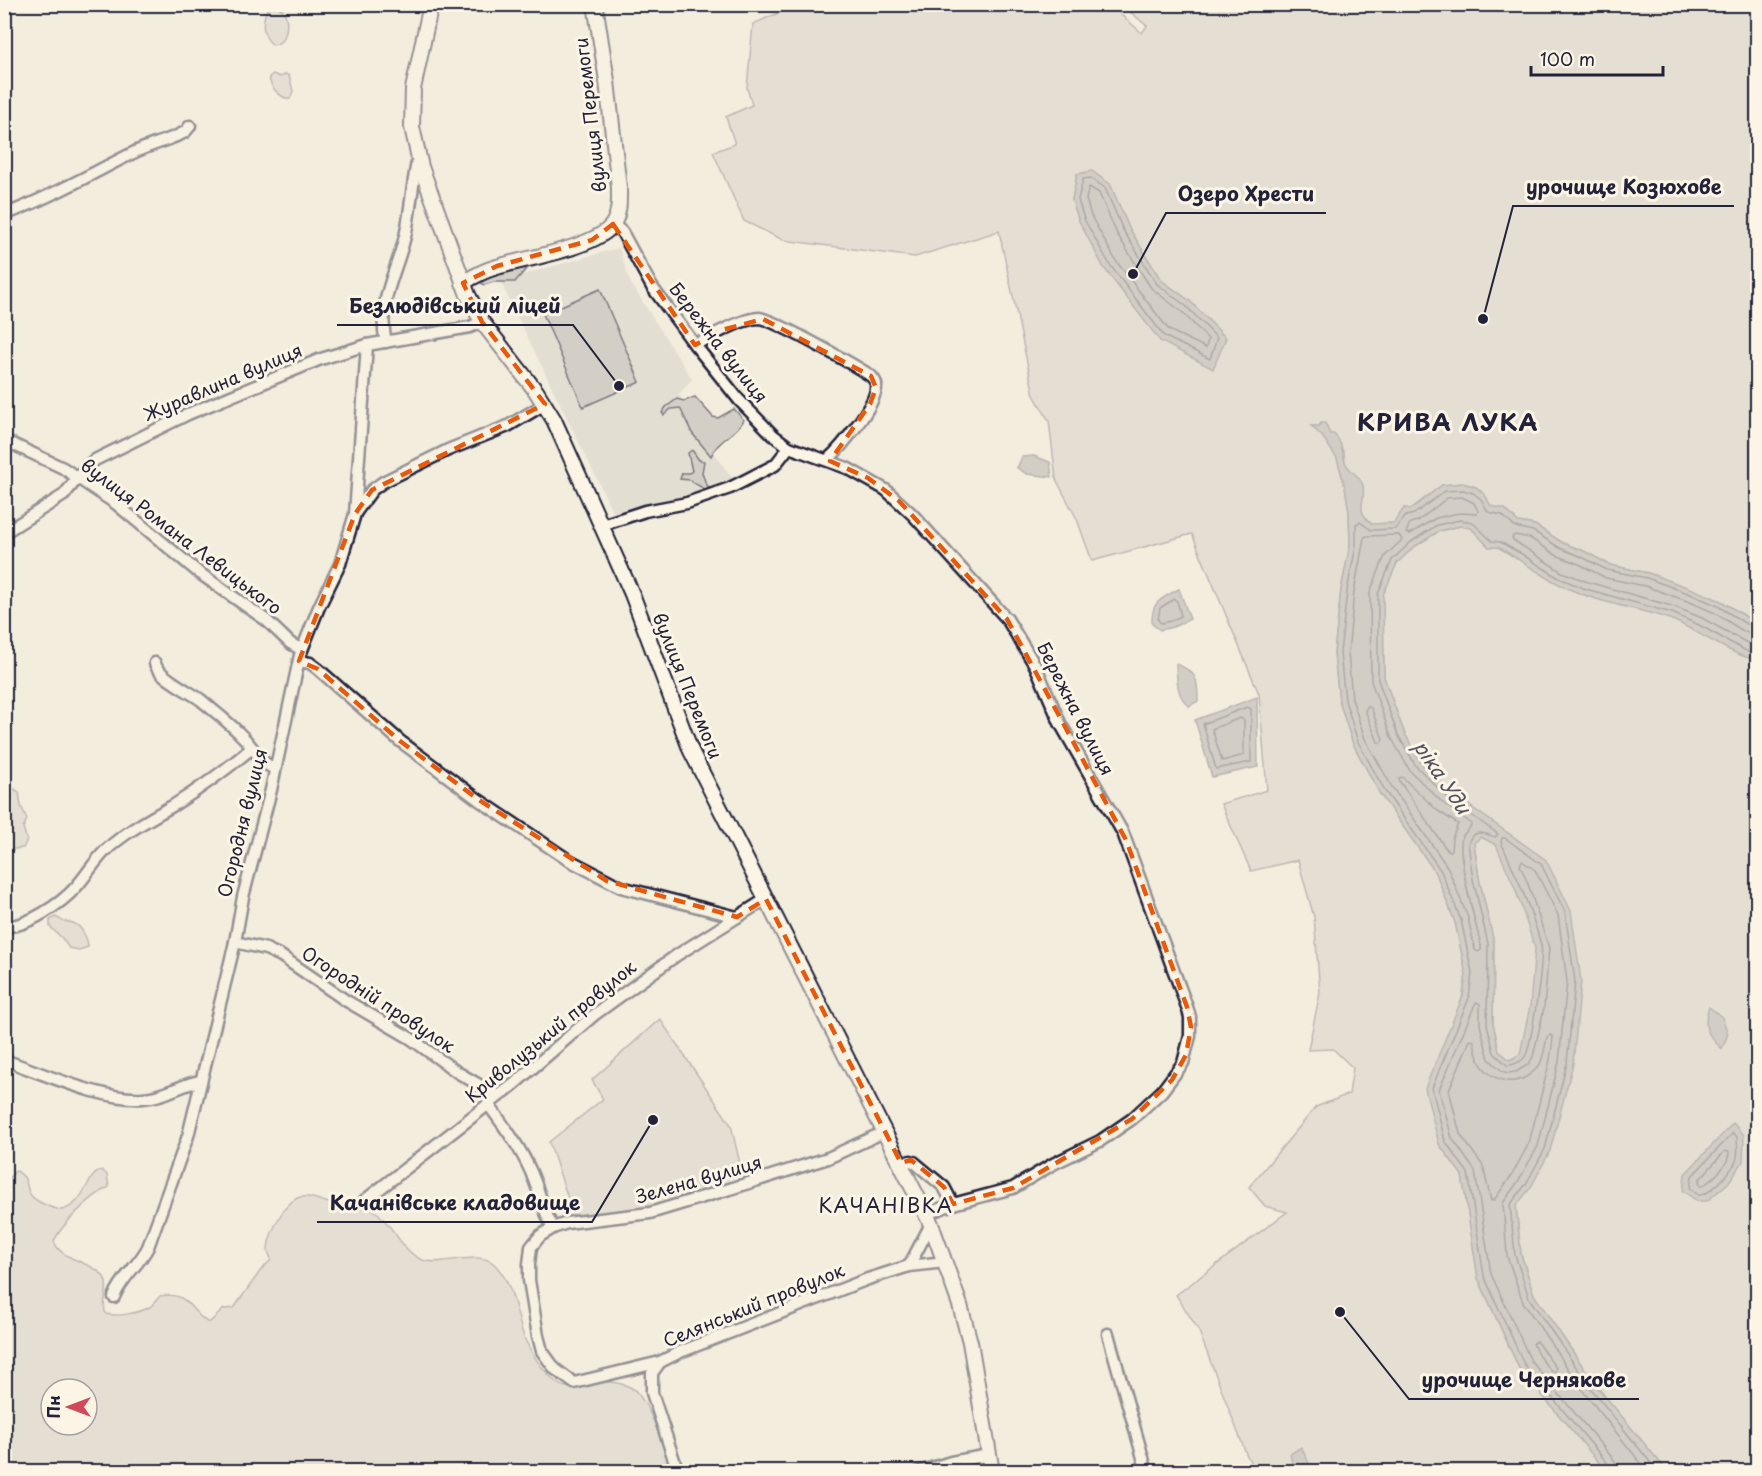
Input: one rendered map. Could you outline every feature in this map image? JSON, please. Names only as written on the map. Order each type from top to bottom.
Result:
[{"type":"street","points":[[386,342],[382,320],[383,307],[405,233],[418,158],[412,127],[412,98],[431,4]]},
{"type":"street","name":"вулиця Перемоги","points":[[595,4],[619,188],[618,210],[613,224]]},
{"type":"street","points":[[4,215],[54,195],[131,154],[185,132],[190,126]]},
{"type":"street","name":"вулиця Перемоги","points":[[418,158],[463,283],[482,322],[545,404],[565,441],[632,594],[691,751],[928,1219],[945,1262],[970,1342],[993,1472]]},
{"type":"street","points":[[463,283],[497,266],[592,240],[605,233],[613,224]]},
{"type":"street","name":"Бережна вулиця","points":[[613,224],[622,232],[652,287],[695,345],[740,400],[778,440],[789,447],[868,478],[899,501],[1014,628],[1036,667],[1065,733],[1123,833],[1190,1017],[1189,1047],[1183,1063],[1162,1090],[1132,1119],[1100,1141],[1053,1164],[1013,1188],[953,1204],[928,1219]]},
{"type":"street","points":[[695,345],[722,330],[751,320],[763,319],[800,336],[871,376],[876,382],[876,388],[870,404],[845,442],[827,460]]},
{"type":"street","name":"Журавлина вулиця","points":[[4,533],[64,495],[94,460],[175,419],[305,365],[367,345],[463,329],[482,322]]},
{"type":"street","name":"Огородня вулиця","points":[[114,1297],[118,1287],[138,1263],[150,1242],[188,1136],[236,942],[243,897],[300,656],[339,564],[355,514],[367,345]]},
{"type":"street","points":[[355,514],[372,490],[383,482],[448,450],[508,426],[545,404]]},
{"type":"street","name":"вулиця Романа Левицького","points":[[4,440],[57,465],[124,510],[205,577],[266,620],[300,656],[400,741],[479,800],[567,860],[621,887],[737,917]]},
{"type":"street","points":[[602,525],[645,511],[687,503],[730,488],[775,465],[789,447]]},
{"type":"street","points":[[155,663],[156,669],[161,674],[201,701],[235,729],[264,763],[275,769]]},
{"type":"street","points":[[4,926],[19,925],[53,906],[75,888],[102,854],[116,842],[142,823],[201,787],[252,748]]},
{"type":"street","name":"Криволузький провулок","points":[[364,1201],[542,1061],[594,1015],[663,965],[766,899]]},
{"type":"street","name":"Огородній провулок","points":[[236,942],[266,949],[281,956],[345,1000],[410,1038],[457,1072],[498,1096]]},
{"type":"street","points":[[4,1060],[91,1090],[125,1098],[155,1097],[201,1080]]},
{"type":"street","points":[[488,1104],[522,1154],[553,1228]]},
{"type":"street","name":"Зелена вулиця","points":[[574,1383],[555,1369],[542,1351],[529,1280],[531,1247],[540,1236],[567,1223],[664,1209],[828,1158],[884,1132]]},
{"type":"street","points":[[901,1163],[914,1162],[944,1187],[953,1204]]},
{"type":"street","points":[[909,1266],[928,1219]]},
{"type":"street","name":"Селянський провулок","points":[[574,1383],[660,1362],[680,1352],[868,1279],[909,1266],[945,1262]]},
{"type":"street","points":[[1108,1334],[1147,1472]]},
{"type":"street","points":[[660,1362],[652,1373],[651,1393],[678,1472]]},
{"type":"street","points":[[920,1472],[951,1462],[989,1455]]},
{"type":"highlighted area","points":[[613,224],[695,345],[722,330],[763,319],[871,376],[876,388],[870,404],[830,461],[868,478],[899,501],[1007,619],[1126,840],[1187,1007],[1191,1027],[1186,1055],[1172,1080],[1132,1119],[1013,1188],[953,1204],[944,1187],[911,1160],[901,1163],[766,899],[737,917],[607,881],[479,800],[400,741],[318,669],[299,661],[355,514],[372,490],[545,404],[482,322],[463,283],[497,266],[592,240]]},
{"type":"shaded area","points":[[275,5],[284,11],[287,26],[282,40],[273,45],[265,34],[263,24],[267,10]]},
{"type":"shaded area","points":[[797,5],[1099,5],[1113,8],[1142,33],[1147,26],[1122,5],[1757,5],[1757,621],[1721,601],[1648,573],[1610,565],[1563,543],[1535,525],[1518,522],[1505,509],[1491,507],[1485,495],[1476,487],[1463,483],[1442,485],[1411,509],[1404,508],[1394,523],[1372,524],[1362,511],[1363,486],[1345,463],[1344,452],[1327,430],[1327,426],[1312,426],[1337,458],[1349,512],[1350,545],[1341,590],[1334,653],[1339,701],[1353,744],[1380,794],[1436,873],[1455,922],[1466,974],[1439,1144],[1462,1175],[1478,1278],[1519,1368],[1607,1471],[1256,1471],[1247,1456],[1198,1329],[1176,1295],[1287,1212],[1265,1206],[1249,1187],[1316,1107],[1349,1094],[1353,1068],[1333,1049],[1308,1050],[1320,993],[1314,917],[1298,860],[1251,871],[1221,804],[1267,790],[1259,694],[1192,534],[1092,561],[1077,519],[1056,479],[1049,421],[1034,395],[999,231],[915,257],[783,240],[744,221],[713,152],[735,144],[726,117],[752,105],[747,88],[753,24]],"holes":[[[1077,174],[1110,184],[1129,228],[1161,280],[1190,301],[1079,221],[1072,200]]]},
{"type":"shaded area","points":[[273,74],[280,77],[286,74],[289,76],[293,91],[290,99],[283,97],[273,88],[269,77]]},
{"type":"shaded area","points":[[619,248],[630,282],[692,379],[679,394],[690,418],[734,481],[707,490],[613,512],[500,281]]},
{"type":"shaded area","points":[[525,266],[526,269],[515,282],[494,282],[484,285],[480,282],[501,272]]},
{"type":"shaded area","points":[[600,289],[640,382],[583,407],[543,314]]},
{"type":"shaded area","points":[[695,397],[713,417],[718,418],[734,409],[744,420],[714,450],[711,456],[692,433],[680,408],[671,409],[664,415],[662,413],[677,399],[684,401]]},
{"type":"shaded area","points":[[692,450],[699,460],[704,461],[702,473],[706,484],[711,489],[705,491],[690,480],[680,479],[682,473],[692,471],[688,453]]},
{"type":"shaded area","points":[[1461,526],[1471,528],[1489,547],[1498,547],[1549,579],[1582,594],[1670,619],[1735,653],[1757,660],[1757,1471],[1667,1471],[1594,1383],[1534,1295],[1521,1254],[1499,1051],[1493,1023],[1494,943],[1479,878],[1474,843],[1453,794],[1421,763],[1404,732],[1384,678],[1383,595],[1397,563],[1414,547],[1439,531]]},
{"type":"shaded area","points":[[14,789],[19,792],[21,806],[27,819],[23,828],[27,840],[23,848],[9,852],[9,864],[5,872],[5,832],[9,823],[7,793]]},
{"type":"shaded area","points":[[56,917],[78,926],[84,934],[88,947],[79,950],[69,948],[50,927],[50,920]]},
{"type":"shaded area","points":[[660,1019],[731,1125],[744,1181],[657,1208],[575,1219],[549,1142],[603,1099],[592,1080]]},
{"type":"shaded area","points":[[102,1170],[107,1175],[109,1187],[94,1196],[78,1211],[54,1241],[63,1253],[92,1267],[104,1277],[106,1314],[122,1315],[140,1311],[150,1307],[160,1296],[170,1295],[183,1299],[201,1317],[210,1322],[224,1309],[234,1308],[261,1270],[271,1260],[268,1250],[269,1241],[279,1218],[295,1199],[305,1197],[328,1203],[358,1203],[381,1216],[408,1250],[422,1260],[439,1262],[478,1258],[493,1263],[500,1270],[509,1287],[529,1347],[546,1372],[559,1385],[567,1387],[608,1382],[630,1387],[637,1392],[650,1413],[672,1471],[5,1472],[5,1185],[17,1171],[25,1178],[29,1192],[34,1198],[48,1206],[62,1210],[76,1202],[92,1177]]},
{"type":"water","points":[[1092,171],[1110,184],[1129,228],[1161,280],[1190,301],[1226,338],[1213,369],[1160,341],[1104,268],[1079,221],[1072,200],[1077,174]]},
{"type":"water","points":[[1325,423],[1330,434],[1334,434],[1341,445],[1346,464],[1362,483],[1364,492],[1362,510],[1372,524],[1394,523],[1404,508],[1411,509],[1442,485],[1463,483],[1476,487],[1485,495],[1491,506],[1505,509],[1518,522],[1535,525],[1563,543],[1610,565],[1648,573],[1695,590],[1757,621],[1757,660],[1727,649],[1675,621],[1593,598],[1571,589],[1549,579],[1498,547],[1489,547],[1471,528],[1460,526],[1439,531],[1414,547],[1397,563],[1383,595],[1384,677],[1404,732],[1421,763],[1453,794],[1546,860],[1571,911],[1581,981],[1573,1064],[1550,1151],[1531,1187],[1516,1206],[1521,1254],[1534,1295],[1594,1383],[1667,1471],[1606,1471],[1519,1368],[1478,1278],[1462,1175],[1439,1144],[1425,1088],[1463,996],[1466,974],[1455,922],[1436,873],[1380,794],[1353,744],[1339,701],[1334,653],[1341,590],[1350,545],[1349,512],[1337,458],[1322,436],[1311,426]],"holes":[[[1481,837],[1496,845],[1515,888],[1535,948],[1530,1006],[1520,1054],[1510,1060],[1499,1051],[1493,1023],[1494,943],[1479,878],[1474,843]]]},
{"type":"water","points":[[1034,456],[1050,462],[1052,477],[1027,474],[1017,468],[1022,457]]},
{"type":"water","points":[[1179,589],[1190,619],[1160,630],[1152,624],[1155,606]]},
{"type":"water","points":[[1176,664],[1192,673],[1197,682],[1198,701],[1189,706],[1179,692]]},
{"type":"water","points":[[1257,697],[1258,767],[1212,777],[1195,720]]},
{"type":"water","points":[[1709,1007],[1722,1017],[1728,1034],[1722,1049],[1707,1030],[1706,1020]]},
{"type":"water","points":[[1733,1123],[1744,1135],[1743,1162],[1728,1183],[1707,1201],[1697,1201],[1683,1191],[1685,1174]]},
{"type":"water","points":[[1301,1447],[1313,1471],[1294,1471],[1290,1454]]},
{"type":"place","name":"Озеро Хрести","points":[[1133,274]]},
{"type":"place","name":"урочище Козюхове","points":[[1483,319]]},
{"type":"place","name":"Безлюдівський ліцей","points":[[619,386]]},
{"type":"place","name":"Качанівське кладовище","points":[[653,1120]]},
{"type":"place","name":"урочище Чернякове","points":[[1340,1312]]},
{"type":"district","name":"КРИВА ЛУКА","points":[[1448,423]]},
{"type":"district","name":"КАЧАНІВКА","points":[[886,1206]]},
{"type":"water label","name":"ріка Уди","points":[[1442,777]]}]
